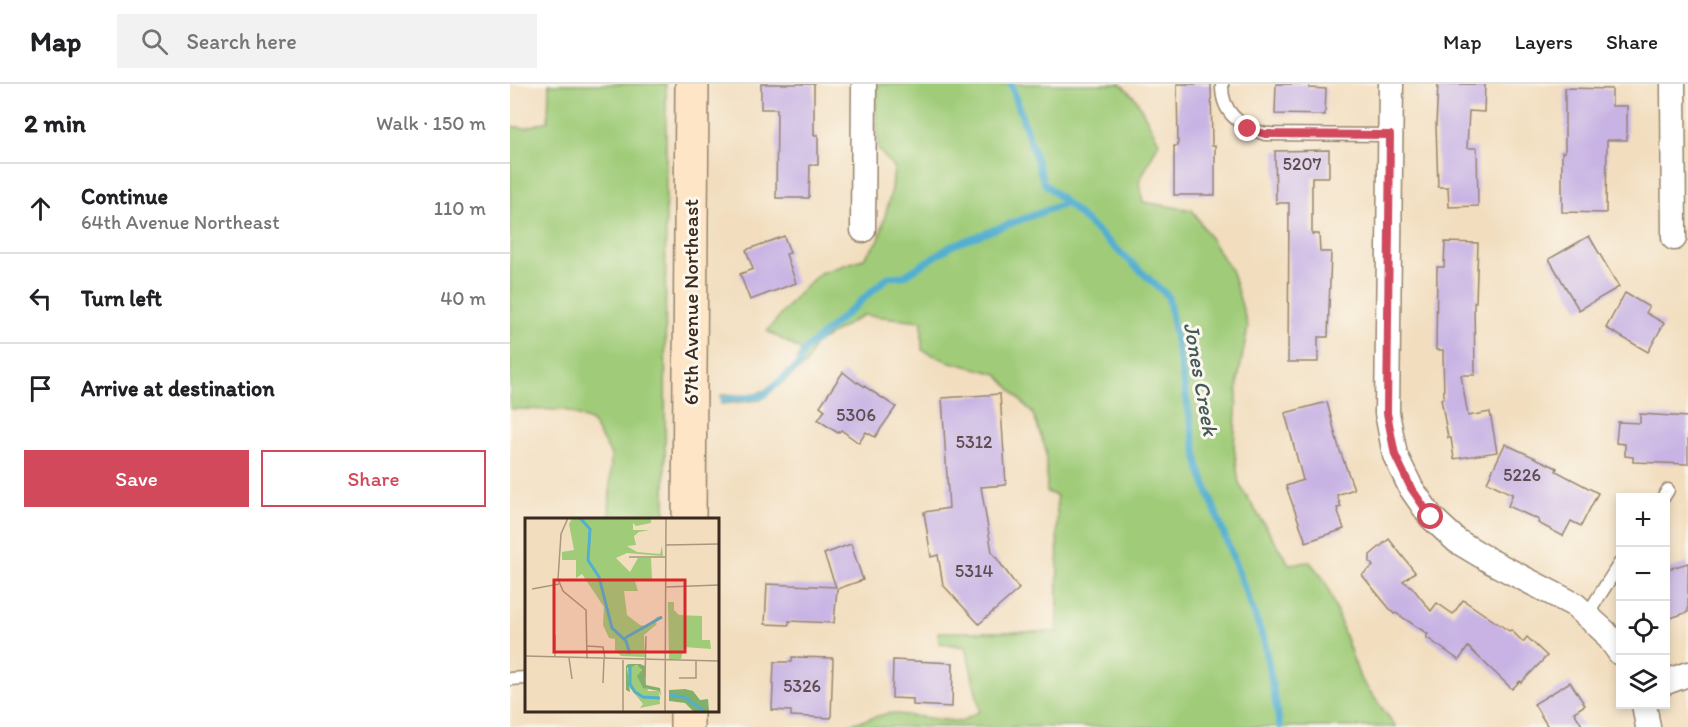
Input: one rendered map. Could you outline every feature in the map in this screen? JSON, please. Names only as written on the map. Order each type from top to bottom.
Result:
[{"type":"street","name":"67th Avenue Northeast","points":[[688,518],[692,84]]},
{"type":"street","points":[[863,230],[864,84]]},
{"type":"street","points":[[1391,84],[1387,413],[1395,455],[1411,488],[1431,517],[1457,541],[1575,605],[1605,632],[1616,647]]},
{"type":"street","points":[[1673,84],[1674,238]]},
{"type":"street","points":[[1670,680],[1688,674]]},
{"type":"street","points":[[1645,709],[1648,727]]},
{"type":"lane","points":[[1222,84],[1222,93],[1233,117],[1248,129],[1265,134],[1390,135]]},
{"type":"lane","points":[[1587,615],[1616,569]]},
{"type":"lane","points":[[510,679],[525,678]]},
{"type":"green space","points":[[549,84],[666,84],[665,518],[609,518],[611,455],[592,422],[565,410],[510,409],[510,126],[525,128],[548,121]]},
{"type":"green space","points":[[875,84],[1121,84],[1136,99],[1159,142],[1139,182],[1143,202],[1192,210],[1232,272],[1248,327],[1238,379],[1234,446],[1239,484],[1289,564],[1310,562],[1326,582],[1360,678],[1396,727],[840,727],[889,713],[961,722],[980,711],[966,647],[939,643],[938,632],[1057,632],[1057,496],[1047,492],[1046,450],[1033,414],[997,374],[947,361],[922,350],[922,321],[863,315],[815,344],[806,364],[760,400],[721,404],[721,395],[753,395],[768,389],[796,365],[801,350],[767,331],[799,293],[820,273],[863,259],[879,240],[892,189],[894,168],[878,149]]},
{"type":"building","points":[[761,84],[814,84],[814,135],[818,135],[818,165],[810,165],[809,198],[776,198],[777,109],[761,109]]},
{"type":"building","points":[[1177,84],[1211,84],[1215,195],[1174,195],[1174,146],[1178,146]]},
{"type":"building","points":[[1276,84],[1309,84],[1309,88],[1326,89],[1325,115],[1275,114]]},
{"type":"building","points":[[1438,84],[1485,84],[1484,112],[1469,111],[1467,148],[1477,148],[1478,206],[1449,207],[1448,187],[1438,187],[1436,125]]},
{"type":"building","points":[[1565,88],[1612,89],[1612,106],[1627,106],[1627,140],[1607,140],[1606,213],[1562,212]]},
{"type":"building","points":[[1329,150],[1329,177],[1312,177],[1312,234],[1319,234],[1320,252],[1331,252],[1328,337],[1318,337],[1318,362],[1288,362],[1289,203],[1276,203],[1275,151]]},
{"type":"building","points":[[784,236],[790,253],[786,254],[796,283],[750,300],[740,274],[753,269],[746,250]]},
{"type":"building","points":[[1589,236],[1619,287],[1579,310],[1549,259]]},
{"type":"building","points":[[1445,242],[1478,243],[1476,302],[1474,302],[1475,375],[1461,375],[1468,416],[1490,412],[1497,452],[1454,459],[1441,399],[1444,398],[1443,350],[1436,350],[1437,267],[1444,267]]},
{"type":"building","points":[[1625,293],[1649,307],[1646,313],[1664,323],[1648,352],[1606,328]]},
{"type":"building","points":[[843,372],[896,407],[875,437],[866,432],[859,443],[841,430],[838,433],[818,420],[825,410],[820,406]]},
{"type":"building","points":[[1000,394],[1006,485],[981,487],[992,552],[1019,589],[979,624],[943,585],[938,555],[931,557],[924,512],[949,508],[942,398]]},
{"type":"building","points":[[1327,402],[1339,448],[1354,489],[1337,495],[1341,507],[1337,508],[1344,529],[1306,542],[1286,486],[1303,480],[1285,413]]},
{"type":"building","points":[[1640,414],[1688,417],[1688,464],[1633,462],[1633,457],[1625,456],[1625,444],[1616,443],[1618,422],[1640,423]]},
{"type":"building","points":[[1505,444],[1557,468],[1556,471],[1598,493],[1581,526],[1571,521],[1563,536],[1538,523],[1539,520],[1508,506],[1513,493],[1487,482]]},
{"type":"building","points":[[1389,539],[1415,572],[1403,581],[1412,587],[1431,611],[1437,603],[1453,614],[1463,600],[1509,631],[1511,630],[1523,642],[1527,637],[1547,656],[1521,683],[1520,681],[1512,689],[1468,647],[1459,660],[1426,637],[1428,634],[1396,613],[1394,614],[1362,575],[1373,566],[1370,562],[1370,555]]},
{"type":"building","points":[[851,544],[863,580],[837,589],[834,623],[789,621],[789,625],[765,624],[767,584],[836,587],[824,554]]},
{"type":"building","points":[[1688,563],[1688,612],[1670,618],[1670,601],[1670,568]]},
{"type":"building","points":[[792,657],[833,658],[831,718],[791,716],[791,711],[772,710],[774,662],[792,662]]},
{"type":"building","points":[[893,660],[953,663],[952,707],[913,705],[913,699],[892,698]]},
{"type":"building","points":[[1570,682],[1585,705],[1574,712],[1583,727],[1548,727],[1534,704]]},
{"type":"waterway","name":"Jones Creek","points":[[1011,84],[1044,183],[1168,296],[1199,468],[1264,640],[1280,727]]},
{"type":"waterway","points":[[723,400],[762,396],[799,365],[804,351],[888,277],[904,276],[953,245],[1066,203]]},
{"type":"route","points":[[1248,129],[1265,134],[1390,135],[1387,413],[1395,455],[1411,488],[1431,517]]}]
